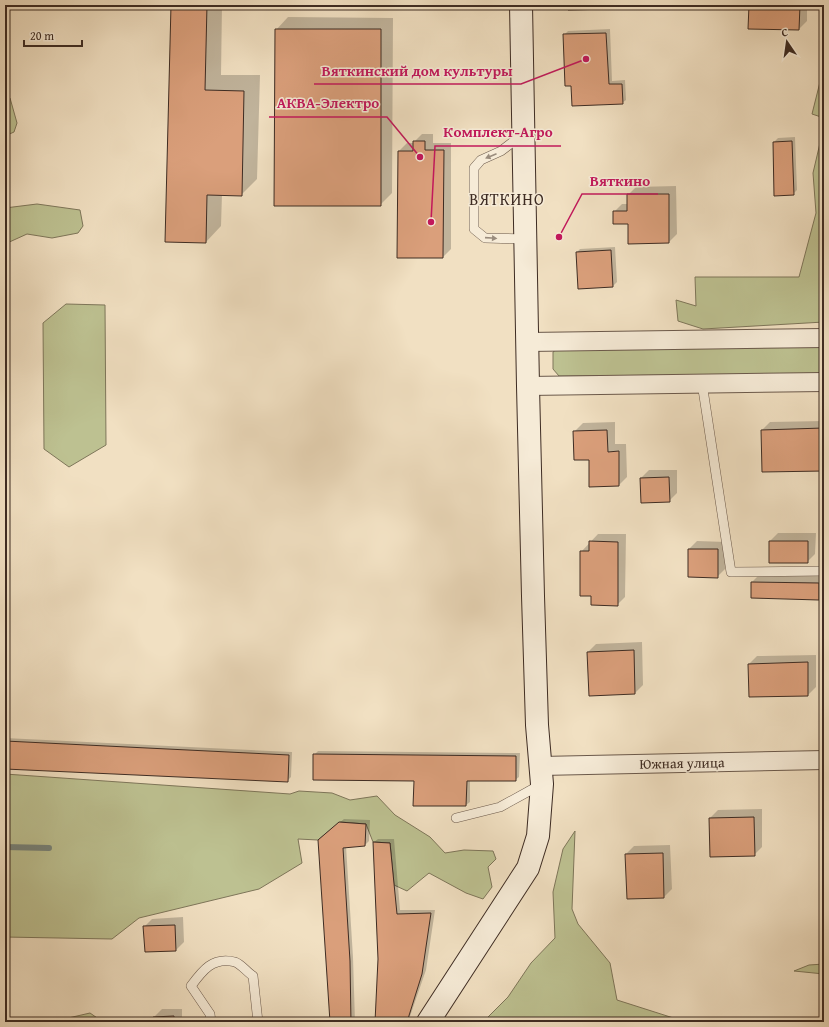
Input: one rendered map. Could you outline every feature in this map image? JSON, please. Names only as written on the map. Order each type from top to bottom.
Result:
[{"type":"street","points":[[428,1022],[528,868],[538,836],[541,775],[537,725],[528,386],[522,5]]},
{"type":"street","points":[[528,342],[824,338]]},
{"type":"street","points":[[528,386],[824,382]]},
{"type":"street","name":"Южная улица","points":[[541,775],[824,760]]},
{"type":"lane","points":[[523,134],[501,151],[481,160],[474,168],[474,228],[485,238],[525,239]]},
{"type":"lane","points":[[702,383],[731,572],[824,571]]},
{"type":"lane","points":[[456,818],[500,807],[541,775]]},
{"type":"lane","points":[[211,1022],[210,1014],[191,986],[203,970],[218,961],[236,962],[252,976],[258,1022]]},
{"type":"green space","points":[[824,72],[824,118],[812,114],[822,74]]},
{"type":"green space","points":[[5,97],[10,98],[17,123],[14,132],[5,136]]},
{"type":"green space","points":[[820,143],[824,144],[824,322],[703,329],[678,321],[676,300],[696,306],[695,277],[799,277],[816,213],[813,173]]},
{"type":"green space","points":[[37,204],[80,210],[83,226],[78,233],[52,238],[27,234],[5,244],[5,208]]},
{"type":"green space","points":[[66,304],[105,305],[106,445],[69,467],[44,449],[43,323]]},
{"type":"green space","points":[[824,343],[824,374],[559,376],[553,369],[553,352],[560,347]]},
{"type":"green space","points":[[5,774],[290,794],[299,791],[332,793],[350,800],[377,796],[395,815],[430,837],[445,853],[464,850],[493,851],[496,859],[488,867],[492,887],[483,899],[466,893],[429,873],[407,891],[394,885],[390,843],[373,842],[366,824],[340,822],[318,840],[298,839],[302,863],[259,889],[139,918],[112,939],[5,937]]},
{"type":"green space","points":[[575,831],[572,909],[578,924],[610,963],[617,1000],[686,1022],[483,1022],[508,997],[531,963],[555,938],[553,892],[563,849]]},
{"type":"green space","points":[[824,964],[824,974],[794,971],[809,965]]},
{"type":"green space","points":[[90,1013],[103,1022],[51,1022]]},
{"type":"building","points":[[171,5],[207,5],[205,90],[244,91],[242,196],[207,195],[206,243],[165,242]]},
{"type":"building","points":[[568,5],[611,5],[611,9],[568,10]]},
{"type":"building","points":[[749,5],[800,5],[799,30],[748,29]]},
{"type":"building","points":[[275,29],[381,29],[381,206],[274,206]]},
{"type":"building","points":[[606,33],[609,84],[622,84],[623,104],[572,106],[571,86],[565,86],[563,34]]},
{"type":"building","points":[[413,141],[425,141],[425,150],[444,150],[443,258],[397,258],[398,151],[413,151]]},
{"type":"building","points":[[792,141],[794,195],[774,196],[773,142]]},
{"type":"building","points":[[627,194],[669,194],[669,243],[628,244],[628,224],[613,224],[613,211],[627,211]]},
{"type":"building","points":[[611,250],[613,287],[578,289],[576,252]]},
{"type":"building","points":[[823,428],[824,471],[762,472],[761,430]]},
{"type":"building","points":[[607,430],[608,452],[619,451],[619,486],[589,487],[589,460],[574,460],[573,431]]},
{"type":"building","points":[[669,477],[670,502],[641,503],[640,478]]},
{"type":"building","points":[[589,541],[618,542],[618,606],[591,605],[591,596],[580,596],[580,551],[589,551]]},
{"type":"building","points":[[769,541],[808,541],[808,563],[769,563]]},
{"type":"building","points":[[688,549],[718,549],[718,578],[688,577]]},
{"type":"building","points":[[751,582],[819,583],[819,600],[751,598]]},
{"type":"building","points":[[634,650],[635,694],[589,696],[587,652]]},
{"type":"building","points":[[808,662],[808,696],[749,697],[748,664]]},
{"type":"building","points":[[5,741],[289,755],[288,782],[5,769]]},
{"type":"building","points":[[313,754],[516,756],[516,781],[467,781],[466,806],[413,806],[414,781],[313,780]]},
{"type":"building","points":[[754,817],[755,856],[710,857],[709,818]]},
{"type":"building","points":[[339,822],[366,824],[365,846],[343,848],[350,961],[351,1022],[330,1022],[318,840]]},
{"type":"building","points":[[373,842],[390,843],[397,914],[431,913],[422,974],[407,1022],[375,1022],[378,959]]},
{"type":"building","points":[[663,853],[664,898],[627,899],[625,854]]},
{"type":"building","points":[[175,925],[176,951],[145,952],[143,926]]},
{"type":"building","points":[[174,1016],[174,1022],[153,1022],[153,1017]]},
{"type":"waterway","points":[[5,847],[49,848]]},
{"type":"place","name":"Вяткинский дом культуры","points":[[586,59]]},
{"type":"place","name":"АКВА-Электро","points":[[420,157]]},
{"type":"place","name":"Комплект-Агро","points":[[431,222]]},
{"type":"place","name":"Вяткино","points":[[559,237]]},
{"type":"district","name":"ВЯТКИНО","points":[[507,199]]}]
